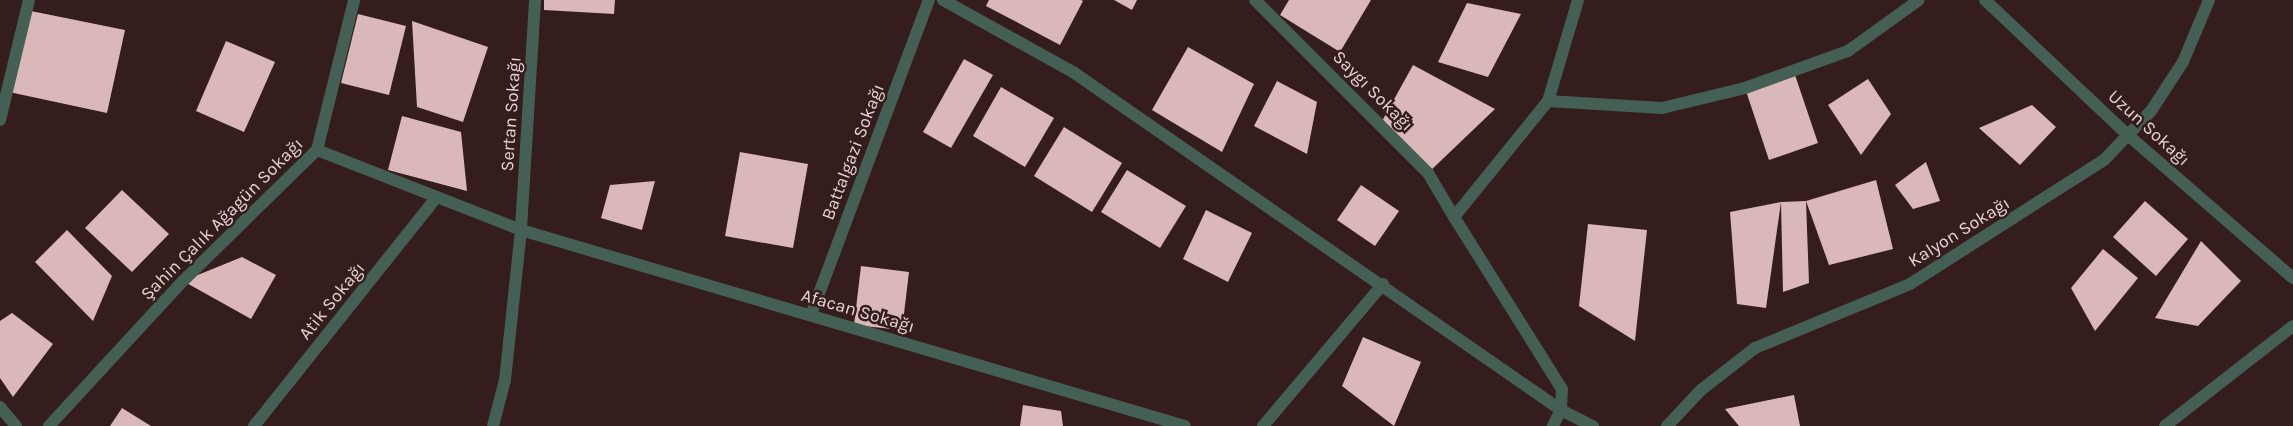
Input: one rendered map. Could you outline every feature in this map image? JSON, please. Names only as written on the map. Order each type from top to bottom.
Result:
[{"type":"street","points":[[0,120],[29,0]]},
{"type":"street","name":"Şahin Çalık Ağagün Sokağı","points":[[49,426],[183,281],[317,150],[354,0]]},
{"type":"street","name":"Sertan Sokağı","points":[[493,426],[505,380],[521,230],[535,0]]},
{"type":"street","name":"Battalgazi Sokağı","points":[[811,315],[929,0]]},
{"type":"street","points":[[943,0],[1073,72],[1383,284],[1561,410],[1593,426]]},
{"type":"street","name":"Saygı Sokağı","points":[[1254,0],[1428,173],[1562,389],[1561,410]]},
{"type":"street","points":[[1454,217],[1548,101],[1578,0]]},
{"type":"street","points":[[1548,101],[1662,108],[1745,88],[1848,51],[1919,0]]},
{"type":"street","name":"Uzun Sokağı","points":[[1985,0],[2130,136],[2293,278]]},
{"type":"street","name":"Kalyon Sokağı","points":[[1667,426],[1701,390],[1755,348],[1910,284],[2104,160],[2130,136],[2182,62],[2209,0]]},
{"type":"street","name":"Afacan Sokağı","points":[[317,150],[521,230],[1185,426]]},
{"type":"street","name":"Atik Sokağı","points":[[254,426],[438,197]]},
{"type":"street","points":[[1263,426],[1383,284]]},
{"type":"street","points":[[2165,426],[2293,326]]},
{"type":"street","points":[[0,407],[16,426]]},
{"type":"street","points":[[1553,426],[1561,410]]},
{"type":"building","points":[[544,0],[615,0],[614,14],[544,10]]},
{"type":"building","points":[[989,0],[1083,1],[1060,45],[986,6]]},
{"type":"building","points":[[1114,0],[1137,0],[1132,10]]},
{"type":"building","points":[[1289,0],[1371,0],[1340,52],[1280,15]]},
{"type":"building","points":[[1467,3],[1521,14],[1488,77],[1438,62]]},
{"type":"building","points":[[26,10],[125,30],[107,113],[9,92]]},
{"type":"building","points":[[358,14],[406,26],[389,95],[341,83]]},
{"type":"building","points":[[412,21],[488,47],[463,122],[417,107]]},
{"type":"building","points":[[226,41],[275,62],[244,132],[196,111]]},
{"type":"building","points":[[1188,47],[1254,84],[1222,152],[1152,110]]},
{"type":"building","points":[[964,59],[993,75],[951,148],[923,132]]},
{"type":"building","points":[[1413,65],[1495,109],[1428,173],[1381,123]]},
{"type":"building","points":[[1794,72],[1818,143],[1769,160],[1745,88]]},
{"type":"building","points":[[1868,79],[1891,114],[1861,155],[1828,105]]},
{"type":"building","points":[[1277,81],[1317,102],[1307,154],[1254,126]]},
{"type":"building","points":[[1001,87],[1054,118],[1025,167],[973,136]]},
{"type":"building","points":[[2032,105],[2056,127],[2020,165],[1979,128]]},
{"type":"building","points":[[402,116],[461,132],[467,191],[388,170]]},
{"type":"building","points":[[1064,127],[1122,163],[1092,212],[1034,176]]},
{"type":"building","points":[[740,152],[808,164],[793,248],[725,236]]},
{"type":"building","points":[[1926,162],[1940,201],[1913,209],[1895,185]]},
{"type":"building","points":[[1127,170],[1186,206],[1160,248],[1101,212]]},
{"type":"building","points":[[1876,180],[1893,249],[1829,265],[1806,201]]},
{"type":"building","points":[[655,181],[642,230],[601,218],[610,185]]},
{"type":"building","points":[[1361,185],[1399,211],[1375,246],[1337,220]]},
{"type":"building","points":[[122,190],[169,234],[132,272],[85,228]]},
{"type":"building","points":[[1806,201],[1809,283],[1783,292],[1781,202]]},
{"type":"building","points":[[2145,201],[2188,239],[2156,276],[2113,237]]},
{"type":"building","points":[[1781,202],[1766,308],[1737,304],[1730,212]]},
{"type":"building","points":[[1206,210],[1252,233],[1228,282],[1183,259]]},
{"type":"building","points":[[1588,224],[1647,230],[1635,341],[1579,306]]},
{"type":"building","points":[[67,230],[112,276],[93,321],[35,262]]},
{"type":"building","points":[[2201,241],[2241,281],[2198,326],[2155,318]]},
{"type":"building","points":[[2103,249],[2138,278],[2095,331],[2071,288]]},
{"type":"building","points":[[242,257],[276,275],[251,319],[183,281]]},
{"type":"building","points":[[861,266],[909,272],[902,330],[854,325]]},
{"type":"building","points":[[12,313],[53,344],[13,397],[0,378],[0,321]]},
{"type":"building","points":[[1363,337],[1421,362],[1394,426],[1342,386]]},
{"type":"building","points":[[1794,395],[1800,426],[1739,426],[1725,409]]},
{"type":"building","points":[[1023,405],[1061,411],[1063,426],[1020,426]]},
{"type":"building","points":[[122,408],[151,426],[110,426]]}]
